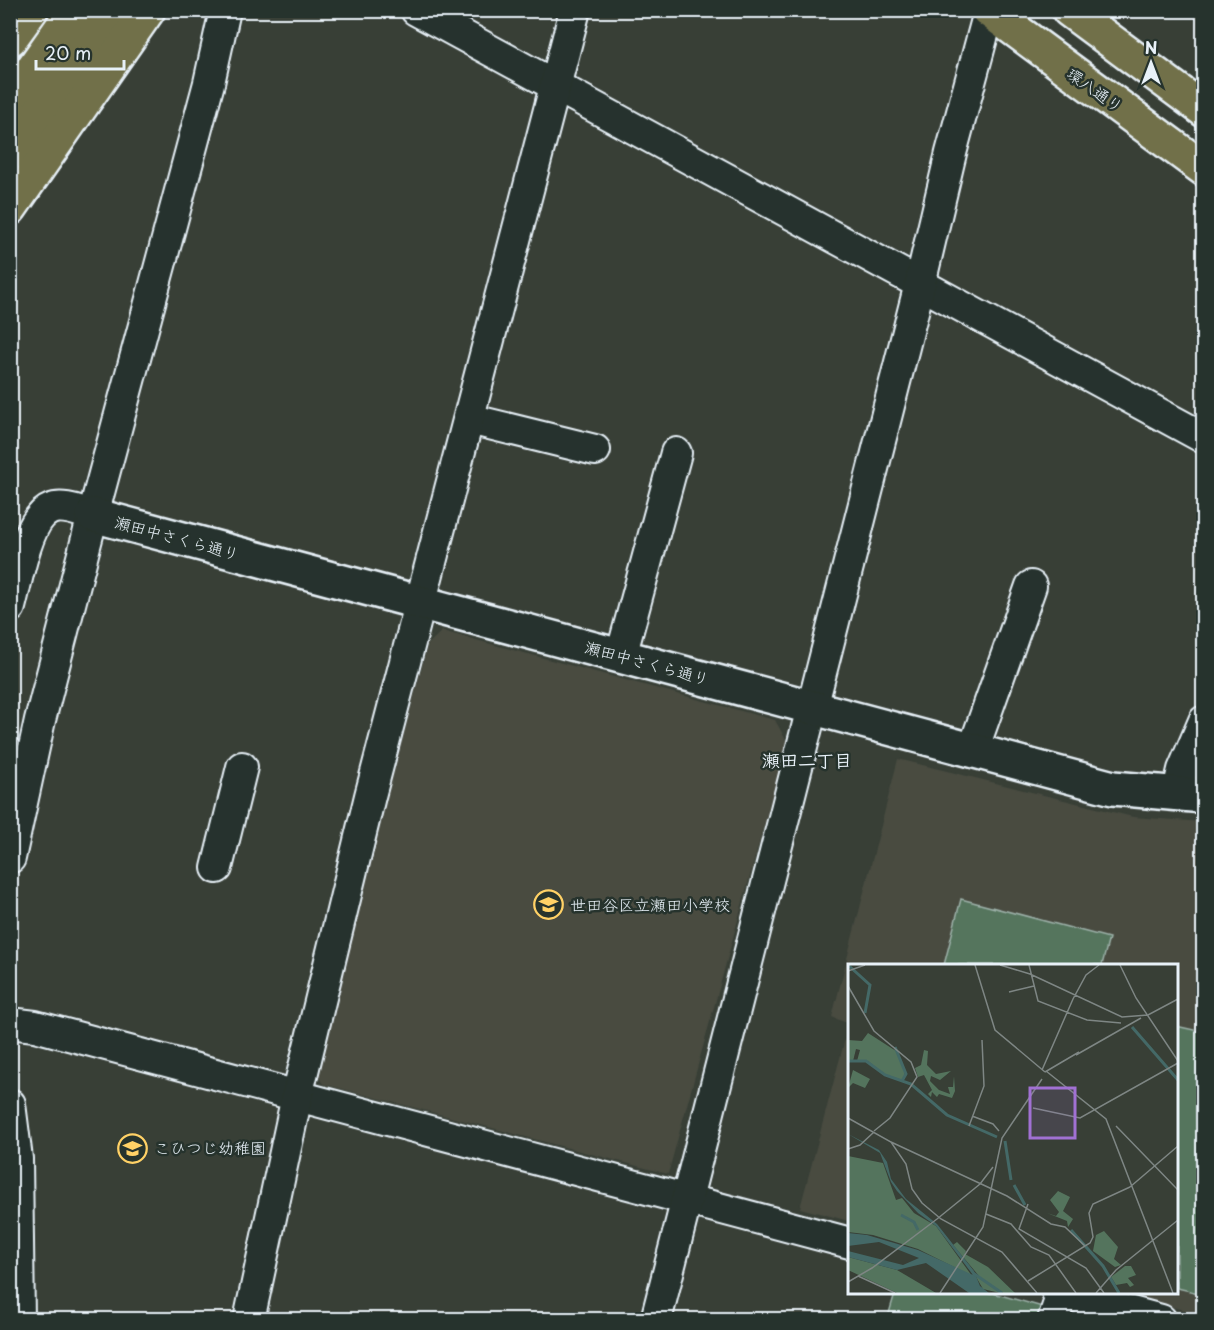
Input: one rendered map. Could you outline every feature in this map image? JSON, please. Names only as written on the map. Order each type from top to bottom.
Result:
[{"type":"highway","points":[[10,39],[31,10]]},
{"type":"highway","points":[[10,100],[74,10]]},
{"type":"highway","points":[[10,153],[112,10]]},
{"type":"highway","points":[[10,208],[148,10]]},
{"type":"highway","points":[[1069,10],[1203,110]]},
{"type":"highway","name":"環八通り","points":[[988,11],[1203,169]]},
{"type":"street","points":[[12,844],[40,720],[209,83],[225,10]]},
{"type":"street","points":[[416,10],[1203,438]]},
{"type":"street","points":[[249,1320],[297,1096],[373,785],[575,10]]},
{"type":"street","points":[[656,1320],[988,11]]},
{"type":"street","points":[[469,419],[595,450]]},
{"type":"street","points":[[621,656],[676,453]]},
{"type":"street","points":[[10,607],[30,530],[49,509],[60,507],[93,515]]},
{"type":"street","name":"瀬田中さくら通り","points":[[93,515],[1113,788],[1190,796]]},
{"type":"street","points":[[973,750],[1031,586]]},
{"type":"street","points":[[1190,796],[1183,770],[1203,721]]},
{"type":"street","points":[[216,868],[242,766]]},
{"type":"street","points":[[10,1023],[35,1026],[848,1243]]},
{"type":"street","points":[[10,1104],[17,1160],[19,1320]]},
{"type":"street","points":[[1057,1302],[1161,1320]]},
{"type":"shaded area","name":"世田谷区立瀬田小学校","points":[[442,631],[775,720],[787,742],[668,1174],[323,1084],[313,1069],[428,644]]},
{"type":"shaded area","points":[[898,759],[1133,817],[1203,822],[1203,1315],[1123,1294],[1178,1294],[1178,964],[848,964],[848,1024],[832,1017]]},
{"type":"shaded area","points":[[848,1028],[848,1221],[800,1208]]},
{"type":"green space","points":[[961,899],[1109,938],[1102,964],[944,964]]},
{"type":"green space","points":[[1178,1026],[1203,1032],[1203,1294],[1178,1288]]},
{"type":"green space","points":[[895,1294],[997,1294],[1046,1308],[1042,1319],[887,1320]]},
{"type":"place","name":"世田谷区立瀬田小学校","points":[[549,905]]},
{"type":"place","name":"こひつじ幼稚園","points":[[133,1148]]},
{"type":"district","name":"瀬田二丁目","points":[[807,761]]}]
